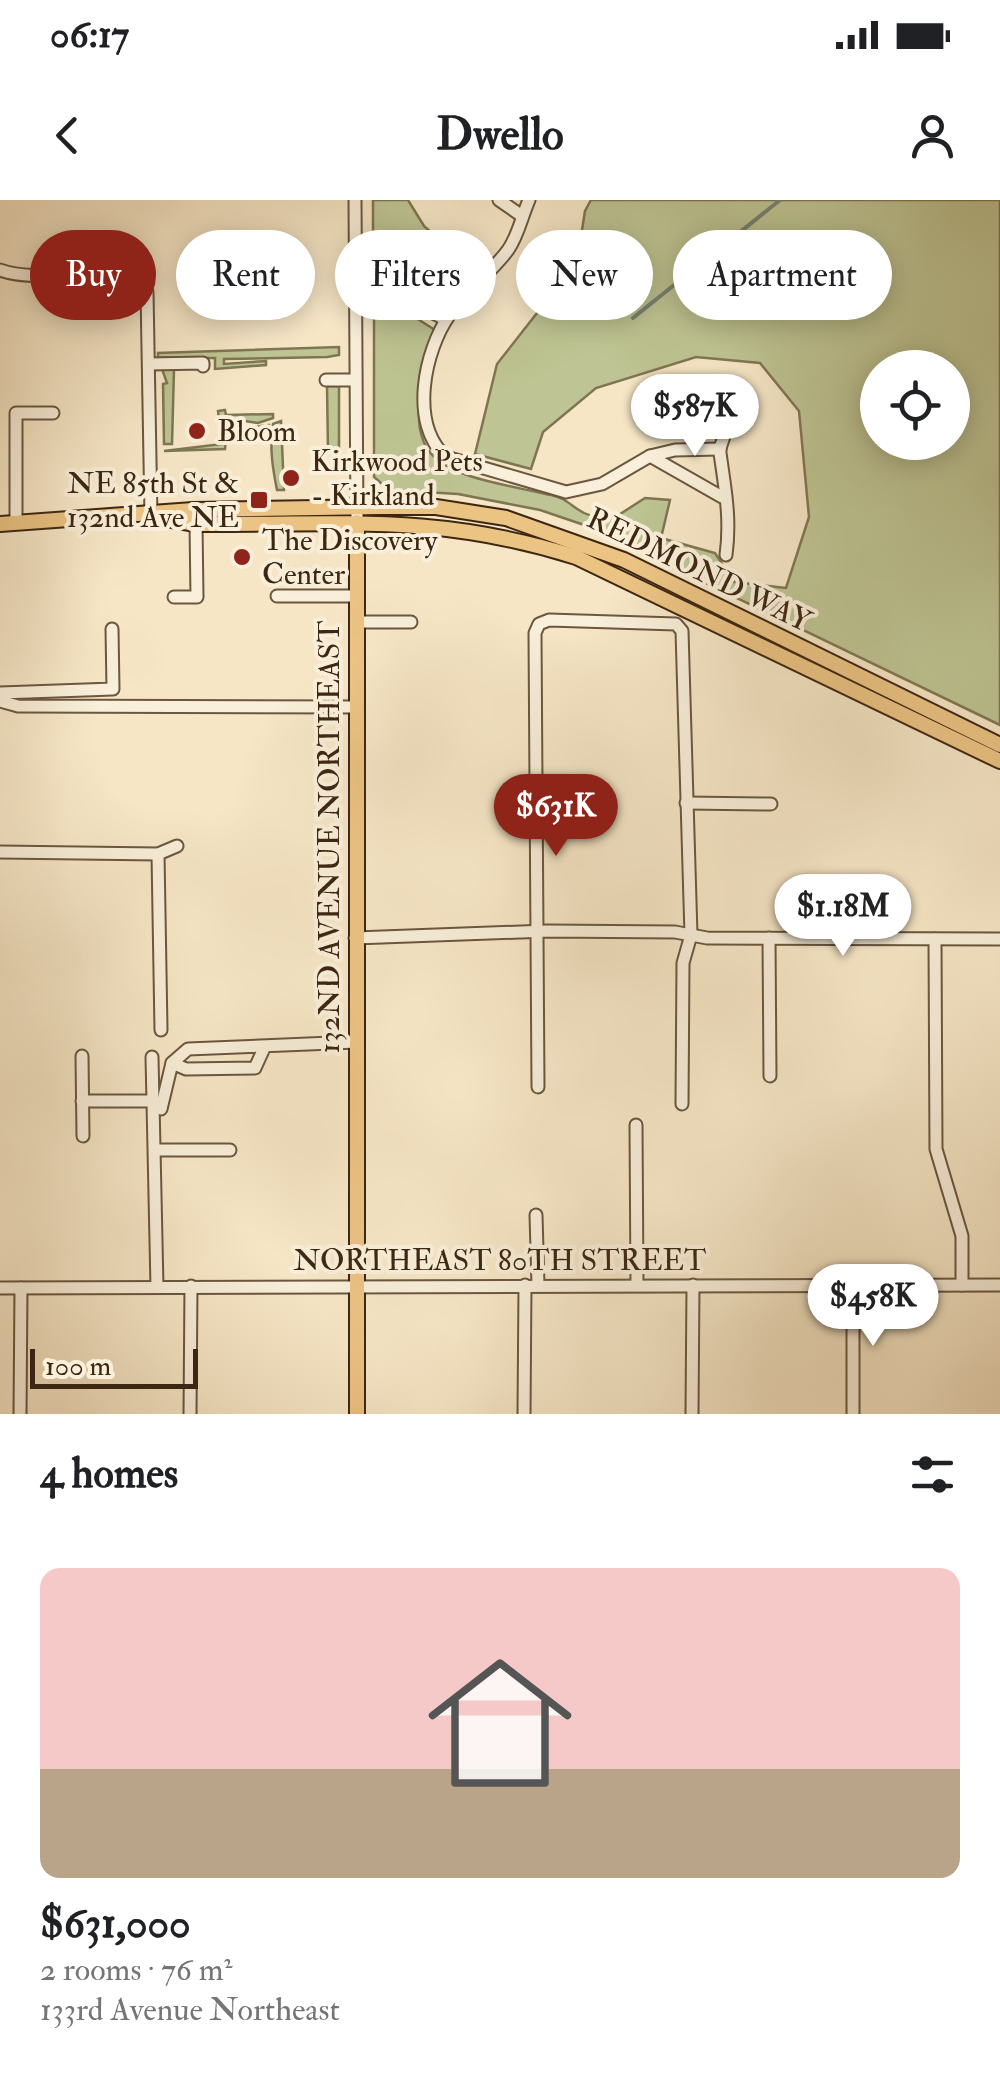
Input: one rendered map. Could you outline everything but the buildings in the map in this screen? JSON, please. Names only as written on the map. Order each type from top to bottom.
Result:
[{"type":"main road","name":"REDMOND WAY","points":[[357,515],[436,507],[506,518],[567,536],[1000,746]]},
{"type":"main road","points":[[8,523],[151,516],[193,510],[357,515]]},
{"type":"main road","points":[[151,516],[196,524],[357,515]]},
{"type":"main road","name":"132ND AVENUE NORTHEAST","points":[[357,515],[357,1414]]},
{"type":"main road","name":"REDMOND WAY","points":[[357,515],[504,535],[576,557],[1000,760]]},
{"type":"street","name":"132ND AVENUE NORTHEAST","points":[[355,200],[355,230]]},
{"type":"street","points":[[499,200],[522,216]]},
{"type":"street","points":[[496,263],[511,246],[529,200]]},
{"type":"street","points":[[0,270],[17,277],[136,280],[148,292],[151,516]]},
{"type":"street","name":"132ND AVENUE NORTHEAST","points":[[354,320],[357,515]]},
{"type":"street","points":[[446,320],[423,409],[424,429],[446,457],[566,492],[602,484],[650,456],[675,450],[719,449]]},
{"type":"street","points":[[148,364],[203,366]]},
{"type":"street","points":[[326,380],[355,380]]},
{"type":"street","points":[[722,382],[726,432],[719,449],[726,474],[722,497]]},
{"type":"street","points":[[8,523],[16,413],[54,412]]},
{"type":"street","points":[[650,456],[722,497],[731,515],[726,554]]},
{"type":"street","points":[[174,598],[197,597],[196,524]]},
{"type":"street","points":[[277,596],[356,596]]},
{"type":"street","points":[[538,1087],[538,624],[550,620],[676,624],[682,632],[691,934],[683,963],[682,1104]]},
{"type":"street","points":[[356,622],[410,622]]},
{"type":"street","points":[[0,693],[5,689],[113,689],[112,629]]},
{"type":"street","points":[[0,701],[18,706],[356,707]]},
{"type":"street","points":[[686,804],[771,804]]},
{"type":"street","points":[[0,852],[158,854],[177,846]]},
{"type":"street","points":[[158,854],[160,1030]]},
{"type":"street","points":[[355,938],[691,934],[1000,939]]},
{"type":"street","points":[[769,938],[770,1076]]},
{"type":"street","points":[[935,939],[936,1150],[962,1236],[962,1286]]},
{"type":"street","points":[[157,1105],[172,1063],[188,1049],[356,1042]]},
{"type":"street","points":[[172,1063],[186,1070],[255,1068],[265,1046]]},
{"type":"street","points":[[82,1056],[83,1136]]},
{"type":"street","points":[[152,1056],[157,1105],[158,1287]]},
{"type":"street","points":[[82,1101],[157,1105]]},
{"type":"street","points":[[636,1125],[637,1286]]},
{"type":"street","points":[[157,1150],[230,1150]]},
{"type":"street","points":[[524,1414],[536,1215]]},
{"type":"street","points":[[692,1414],[693,1285]]},
{"type":"street","points":[[852,1285],[853,1414]]},
{"type":"street","points":[[190,1286],[190,1414]]},
{"type":"street","name":"NORTHEAST 80TH STREET","points":[[0,1288],[1000,1286]]},
{"type":"street","points":[[20,1288],[20,1414]]},
{"type":"green space","points":[[373,200],[408,200],[428,230],[373,230]]},
{"type":"green space","points":[[591,200],[1000,200],[1000,725],[590,527],[540,510],[458,494],[389,490],[374,477],[374,320],[419,320],[435,330],[419,410],[421,435],[431,454],[474,477],[556,496],[595,516],[614,518],[645,498],[670,500],[661,538],[715,553],[734,582],[786,588],[809,517],[799,411],[760,363],[696,357],[596,388],[543,432],[531,469],[475,454],[497,364],[532,320],[653,320],[653,230],[582,230]]},
{"type":"green space","points":[[339,347],[339,355],[327,357],[224,359],[224,364],[266,361],[266,365],[215,369],[215,358],[158,358],[158,353]]},
{"type":"green space","points":[[162,369],[174,369],[172,444],[164,444],[163,384],[167,383]]},
{"type":"green space","points":[[327,386],[339,386],[339,452],[328,452]]},
{"type":"green space","points":[[225,410],[226,415],[273,414],[273,418],[258,423],[239,420],[239,430],[269,425],[269,429],[259,438],[226,439],[225,449],[164,451],[222,444],[218,411]]},
{"type":"green space","points":[[281,421],[284,490],[277,490],[272,433],[273,424]]},
{"type":"waterway","points":[[653,302],[780,200]]},
{"type":"place","name":"Bloom","points":[[197,431]]},
{"type":"place","name":"Kirkwood Pets - Kirkland","points":[[291,478]]},
{"type":"place","name":"NE 85th St & 132nd Ave NE","points":[[259,500]]},
{"type":"place","name":"The Discovery Center","points":[[242,557]]}]
